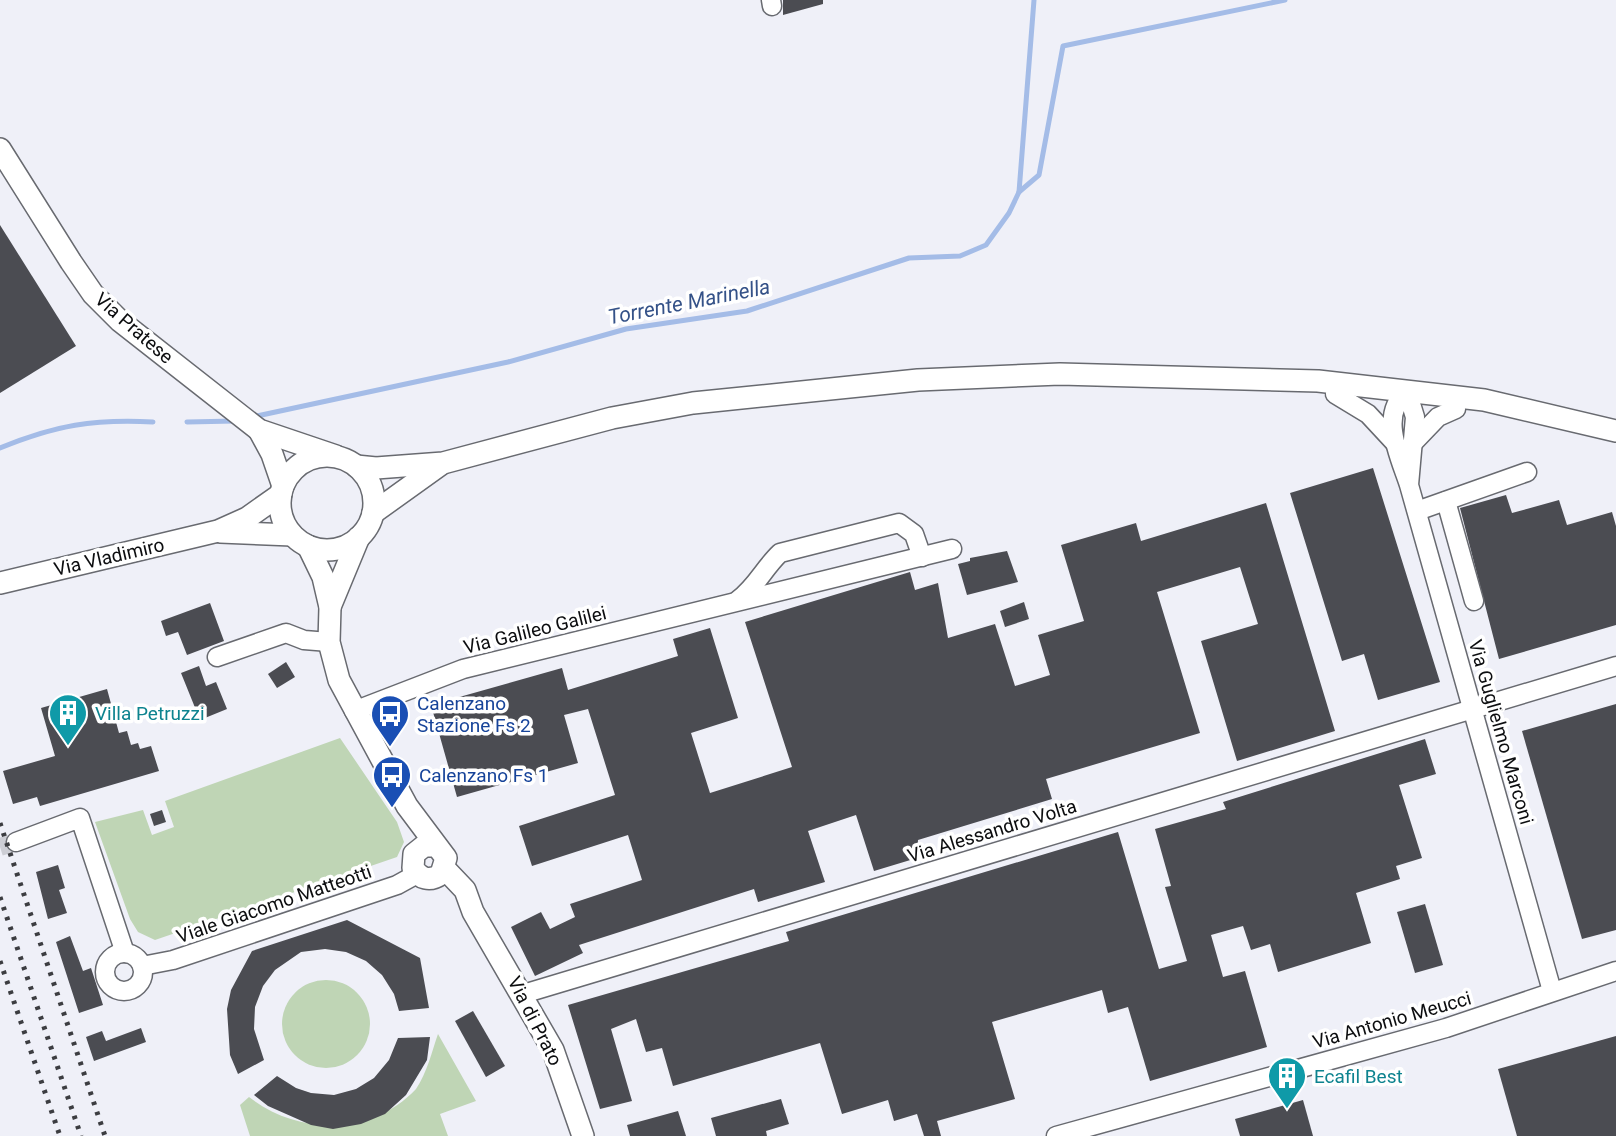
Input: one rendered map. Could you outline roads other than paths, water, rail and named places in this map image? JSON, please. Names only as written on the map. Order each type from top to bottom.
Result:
[{"type":"main road","name":"Via Pratese","points":[[0,149],[93,294],[120,321],[250,424]]},
{"type":"main road","points":[[250,424],[356,466],[376,468],[443,463],[611,418],[693,403],[918,380],[1072,374],[1163,375],[1266,382],[1318,381],[1456,409],[1547,416]]},
{"type":"main road","points":[[1266,382],[1335,394],[1406,399],[1484,400],[1616,431]]},
{"type":"main road","name":"Via di Prato","points":[[250,424],[272,454],[282,490],[284,523],[300,540],[323,577],[330,607],[329,642],[339,680],[427,847],[446,858],[432,874]]},
{"type":"main road","points":[[282,490],[291,472],[304,461],[320,456],[336,456]]},
{"type":"main road","points":[[373,513],[443,463]]},
{"type":"main road","points":[[356,466],[373,492],[373,513]]},
{"type":"main road","name":"Via Vladimiro","points":[[0,583],[218,531],[247,518],[282,490]]},
{"type":"main road","name":"Via di Prato","points":[[330,607],[359,537],[373,513]]},
{"type":"main road","name":"Via Vladimiro","points":[[218,531],[300,540]]},
{"type":"main road","points":[[300,540],[330,550],[350,544],[359,537]]},
{"type":"main road","name":"Via di Prato","points":[[427,847],[412,861],[465,890],[473,912],[523,994],[553,1050],[583,1136]]},
{"type":"street","name":"Via Guglielmo Marconi","points":[[1335,394],[1368,414],[1394,442]]},
{"type":"street","name":"Via Guglielmo Marconi","points":[[1406,399],[1394,415],[1394,442],[1417,511],[1552,991]]},
{"type":"street","name":"Via Guglielmo Marconi","points":[[1406,399],[1414,442],[1409,485]]},
{"type":"street","points":[[1414,442],[1438,417],[1456,409]]},
{"type":"street","points":[[1417,511],[1527,471]]},
{"type":"street","points":[[1446,500],[1474,601]]},
{"type":"street","name":"Via Galileo Galilei","points":[[732,604],[757,584],[780,553],[899,523],[914,534],[922,557]]},
{"type":"street","name":"Via Galileo Galilei","points":[[354,711],[463,669],[952,549]]},
{"type":"street","points":[[766,569],[771,584],[783,592]]},
{"type":"street","points":[[217,657],[286,634],[304,640],[329,642]]},
{"type":"street","name":"Via Alessandro Volta","points":[[523,994],[1616,666]]},
{"type":"street","points":[[16,842],[80,818],[125,953]]},
{"type":"street","name":"Viale Giacomo Matteotti","points":[[142,966],[165,963],[432,874]]},
{"type":"street","points":[[125,953],[135,957],[142,966],[142,979],[134,988],[122,991],[110,986],[105,975],[107,962],[115,955],[125,953]]},
{"type":"street","name":"Via Antonio Meucci","points":[[1056,1136],[1446,1028],[1616,971]]},
{"type":"waterway","name":"Torrente Marinella","points":[[252,417],[508,362],[626,329],[747,311],[909,258],[960,256],[986,245],[1009,213],[1019,192],[1034,0]]},
{"type":"waterway","points":[[1019,192],[1039,175],[1063,46],[1285,0]]},
{"type":"waterway","name":"Torrente Marinella","points":[[187,422],[235,421]]},
{"type":"waterway","name":"Torrente Marinella","points":[[0,448],[75,425],[153,422]]},
{"type":"tunnel","points":[[0,847],[16,842]]},
{"type":"railway","points":[[0,823],[105,1136]]},
{"type":"railway","points":[[0,897],[81,1136]]},
{"type":"railway","points":[[0,961],[60,1136]]},
{"type":"place","name":"Villa Petruzzi","points":[[68,747]]},
{"type":"place","name":"Calenzano Stazione Fs 2","points":[[390,748]]},
{"type":"place","name":"Calenzano Fs 1","points":[[392,809]]},
{"type":"place","name":"Ecafil Best","points":[[1287,1110]]}]
